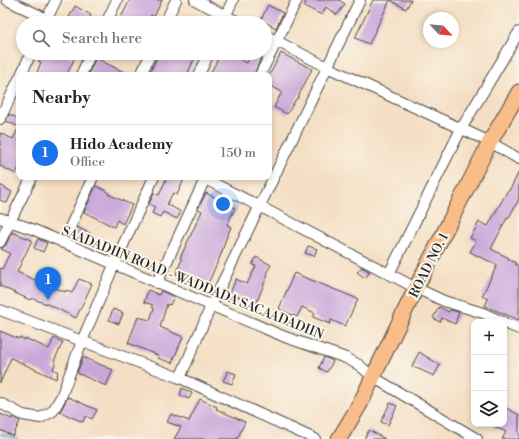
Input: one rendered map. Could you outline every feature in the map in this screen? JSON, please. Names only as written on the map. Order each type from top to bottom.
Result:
[{"type":"highway","name":"ROAD NO. 1","points":[[339,439],[360,404],[416,288],[490,142],[519,92]]},
{"type":"street","points":[[7,0],[37,16]]},
{"type":"street","points":[[48,16],[56,0]]},
{"type":"street","points":[[109,16],[117,0]]},
{"type":"street","points":[[169,16],[176,0]]},
{"type":"street","points":[[195,0],[219,16]]},
{"type":"street","points":[[225,16],[233,0]]},
{"type":"street","points":[[272,51],[297,0]]},
{"type":"street","points":[[272,179],[360,0]]},
{"type":"street","points":[[389,274],[461,129],[519,32]]},
{"type":"street","points":[[272,38],[327,67],[490,142],[519,158]]},
{"type":"street","points":[[22,72],[28,60]]},
{"type":"street","points":[[82,72],[88,60]]},
{"type":"street","points":[[142,72],[148,60]]},
{"type":"street","points":[[200,72],[205,60]]},
{"type":"street","points":[[262,72],[268,60]]},
{"type":"street","points":[[0,119],[16,85]]},
{"type":"street","points":[[0,242],[31,180]]},
{"type":"street","points":[[62,243],[92,180]]},
{"type":"street","points":[[0,403],[23,415],[40,418],[53,411],[61,397],[82,341],[114,265],[153,180]]},
{"type":"street","points":[[157,283],[202,180]]},
{"type":"street","points":[[207,180],[416,288],[444,301],[496,319]]},
{"type":"street","points":[[180,378],[211,306],[272,180]]},
{"type":"street","name":"SAADADIIN ROAD - WADDADA SACAADADIIN","points":[[0,218],[285,337],[346,358],[359,365],[373,377],[461,435],[477,439]]},
{"type":"street","points":[[0,310],[180,378],[314,439]]},
{"type":"street","points":[[507,324],[519,329]]},
{"type":"building","points":[[130,0],[162,0],[154,16],[122,16]]},
{"type":"building","points":[[307,0],[339,0],[345,4],[337,15],[326,7],[322,15],[304,6]]},
{"type":"building","points":[[373,0],[390,0],[369,44],[355,38]]},
{"type":"building","points":[[390,0],[411,0],[406,9]]},
{"type":"building","points":[[268,5],[283,13],[276,28],[272,26],[272,16],[263,16]]},
{"type":"building","points":[[75,6],[91,15],[90,16],[70,16]]},
{"type":"building","points":[[281,53],[312,69],[297,99],[287,114],[274,107],[282,92],[272,87],[271,72]]},
{"type":"building","points":[[37,60],[74,60],[68,72],[37,72],[41,62]]},
{"type":"building","points":[[95,60],[100,60],[123,72],[89,72]]},
{"type":"building","points":[[156,60],[194,60],[188,72],[150,72]]},
{"type":"building","points":[[217,60],[241,60],[247,63],[249,60],[260,60],[255,72],[211,72]]},
{"type":"building","points":[[9,114],[16,118],[16,126],[6,121]]},
{"type":"building","points":[[0,133],[13,139],[16,133],[16,174],[0,166]]},
{"type":"building","points":[[519,172],[519,199],[491,249],[509,258],[508,259],[519,266],[519,320],[485,306],[488,299],[482,296],[497,265],[470,252],[476,241],[470,238],[479,222],[488,226]]},
{"type":"building","points":[[166,180],[184,180],[177,195],[173,193],[167,204],[181,212],[177,219],[163,212],[160,217],[152,213],[155,207],[149,204],[154,193],[159,195]]},
{"type":"building","points":[[0,185],[12,192],[7,203],[0,200]]},
{"type":"building","points":[[96,186],[108,192],[108,194],[132,205],[123,224],[117,220],[114,227],[84,212]]},
{"type":"building","points":[[206,193],[235,208],[227,225],[231,227],[207,286],[176,274],[182,259],[180,258],[202,211],[198,209]]},
{"type":"building","points":[[77,227],[91,234],[87,241],[74,235]]},
{"type":"building","points":[[12,232],[32,240],[17,272],[65,292],[66,290],[72,293],[79,279],[92,284],[76,318],[52,306],[31,298],[30,300],[0,286],[0,268],[2,269],[10,253],[1,249],[6,245]]},
{"type":"building","points":[[38,239],[47,243],[43,252],[34,248]]},
{"type":"building","points":[[308,246],[317,249],[314,256],[305,253]]},
{"type":"building","points":[[256,257],[271,265],[266,273],[268,274],[256,304],[230,293],[236,279],[247,284],[256,266],[252,265]]},
{"type":"building","points":[[362,267],[370,272],[365,278],[357,272]]},
{"type":"building","points":[[294,273],[358,299],[345,326],[331,320],[330,324],[313,317],[315,313],[302,307],[297,317],[279,309]]},
{"type":"building","points":[[148,290],[159,295],[161,291],[174,297],[170,305],[167,304],[160,327],[183,337],[172,363],[158,358],[159,356],[128,343],[138,317],[150,320],[154,308],[152,307],[153,305],[144,302]]},
{"type":"building","points":[[439,307],[449,312],[450,310],[459,312],[455,324],[442,318],[440,322],[433,318]]},
{"type":"building","points":[[113,309],[123,313],[119,324],[109,320]]},
{"type":"building","points":[[0,331],[19,339],[20,337],[25,340],[25,338],[49,349],[54,338],[63,342],[54,361],[56,362],[53,369],[58,372],[56,379],[11,358],[0,383]]},
{"type":"building","points":[[419,352],[440,365],[434,376],[412,366]]},
{"type":"building","points":[[83,357],[113,370],[106,386],[77,373]]},
{"type":"building","points":[[324,357],[333,361],[327,372],[319,368]]},
{"type":"building","points":[[228,371],[236,374],[232,384],[223,381]]},
{"type":"building","points":[[182,388],[192,393],[189,399],[180,395]]},
{"type":"building","points":[[68,397],[97,410],[92,419],[86,416],[83,422],[60,412]]},
{"type":"building","points":[[200,399],[217,407],[216,409],[245,422],[237,439],[174,439],[181,427],[167,422],[171,414],[189,421]]},
{"type":"building","points":[[390,403],[397,406],[388,425],[381,422]]},
{"type":"building","points":[[507,409],[519,415],[519,439],[502,439],[506,432],[495,427],[507,427]]},
{"type":"building","points":[[0,414],[20,421],[13,436],[0,430]]},
{"type":"building","points":[[369,430],[385,439],[364,439]]},
{"type":"waterway","points":[[0,434],[18,439]]},
{"type":"place","name":"Hido Academy","points":[[48,300]]}]
